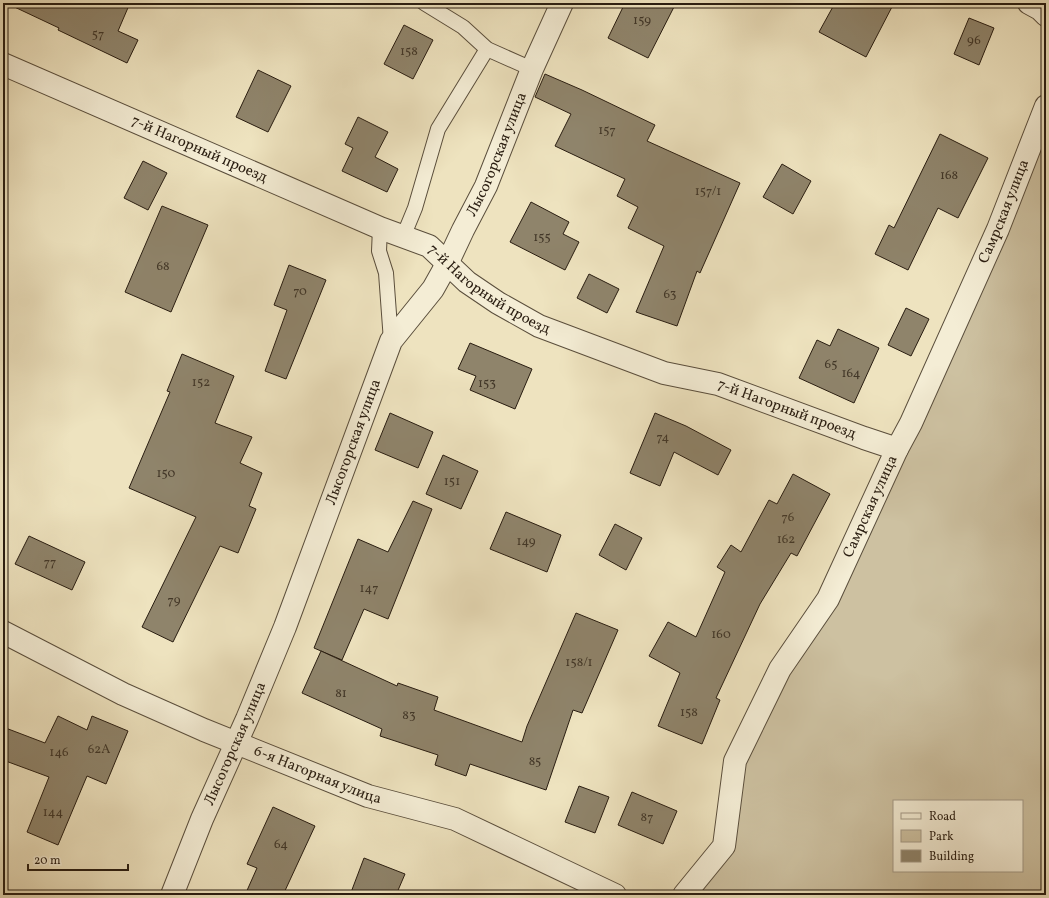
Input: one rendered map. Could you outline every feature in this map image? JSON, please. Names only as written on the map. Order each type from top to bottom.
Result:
[{"type":"street","name":"Лысогорская улица","points":[[172,895],[202,819],[247,719],[285,627],[391,341],[433,289],[448,264],[462,230],[486,186],[532,69],[562,3]]},
{"type":"street","points":[[1029,3],[1040,9],[1046,15]]},
{"type":"street","name":"7-й Нагорный проезд","points":[[3,64],[380,228],[429,246],[474,286],[498,303],[539,326],[664,373],[718,384],[897,449]]},
{"type":"street","name":"Самрская улица","points":[[684,895],[724,846],[735,761],[780,669],[828,599],[897,449],[911,423],[998,229],[1046,106]]},
{"type":"street","name":"6-я Нагорная улица","points":[[3,632],[122,694],[235,743],[368,796],[455,819],[615,895]]},
{"type":"lane","points":[[424,3],[463,27],[487,49],[532,69]]},
{"type":"lane","points":[[403,237],[415,208],[438,129],[487,49]]},
{"type":"lane","points":[[380,228],[379,252],[386,273],[391,341]]},
{"type":"green space","points":[[1046,129],[1046,895],[692,895],[731,847],[743,762]]},
{"type":"building","points":[[6,3],[130,3],[118,31],[138,40],[127,63]]},
{"type":"building","points":[[625,3],[676,3],[648,58],[608,38]]},
{"type":"building","points":[[835,3],[894,3],[866,57],[819,32]]},
{"type":"building","points":[[969,18],[994,28],[979,65],[954,54]]},
{"type":"building","points":[[404,25],[433,40],[413,79],[384,64]]},
{"type":"building","points":[[258,70],[291,86],[268,132],[236,117]]},
{"type":"building","points":[[545,74],[655,125],[647,141],[740,183],[700,273],[697,271],[677,326],[636,312],[664,246],[628,228],[638,207],[617,196],[625,179],[555,146],[571,114],[535,97]]},
{"type":"building","points":[[358,117],[388,132],[375,157],[398,169],[387,192],[342,171],[353,148],[345,144]]},
{"type":"building","points":[[940,134],[988,158],[958,218],[938,208],[908,270],[875,254],[889,225],[894,228]]},
{"type":"building","points":[[143,161],[167,173],[148,210],[124,198]]},
{"type":"building","points":[[782,164],[811,181],[793,214],[763,197]]},
{"type":"building","points":[[531,202],[569,222],[563,234],[579,242],[565,270],[510,242]]},
{"type":"building","points":[[162,206],[208,225],[171,312],[125,292]]},
{"type":"building","points":[[289,265],[326,280],[286,379],[265,371],[287,310],[274,305]]},
{"type":"building","points":[[589,274],[619,289],[607,313],[577,298]]},
{"type":"building","points":[[906,308],[929,319],[911,356],[888,345]]},
{"type":"building","points":[[838,329],[879,348],[854,403],[799,378],[817,340],[830,346]]},
{"type":"building","points":[[470,343],[532,369],[515,409],[470,390],[476,376],[458,369]]},
{"type":"building","points":[[182,354],[234,376],[215,423],[252,437],[240,463],[262,473],[249,506],[256,509],[238,553],[220,546],[173,642],[142,627],[196,517],[129,488],[170,392],[167,391]]},
{"type":"building","points":[[390,413],[433,432],[418,468],[375,450]]},
{"type":"building","points":[[655,413],[686,426],[731,450],[718,475],[674,452],[660,486],[630,473]]},
{"type":"building","points":[[443,455],[478,471],[461,509],[426,494]]},
{"type":"building","points":[[793,474],[830,494],[797,556],[791,553],[760,604],[716,698],[720,700],[702,744],[658,726],[680,673],[649,656],[668,622],[696,637],[725,572],[717,567],[731,545],[741,552],[769,500],[777,504]]},
{"type":"building","points":[[413,501],[432,509],[388,619],[364,609],[342,660],[314,648],[358,539],[388,552]]},
{"type":"building","points":[[506,512],[561,535],[547,572],[490,549]]},
{"type":"building","points":[[615,524],[642,538],[626,570],[599,555]]},
{"type":"building","points":[[29,536],[85,562],[72,590],[15,564]]},
{"type":"building","points":[[576,613],[618,630],[582,713],[573,710],[546,790],[470,764],[466,776],[435,765],[438,755],[380,736],[382,729],[302,693],[321,651],[397,686],[398,683],[438,697],[434,710],[522,742],[527,726]]},
{"type":"building","points":[[58,716],[87,730],[92,716],[128,731],[106,784],[87,776],[58,845],[27,832],[49,777],[3,760],[3,727],[45,743]]},
{"type":"building","points":[[579,786],[609,797],[595,833],[565,822]]},
{"type":"building","points":[[632,792],[677,811],[663,844],[618,825]]},
{"type":"building","points":[[273,807],[315,826],[283,895],[245,895],[257,868],[247,864]]},
{"type":"building","points":[[364,858],[405,874],[396,895],[350,895]]}]
